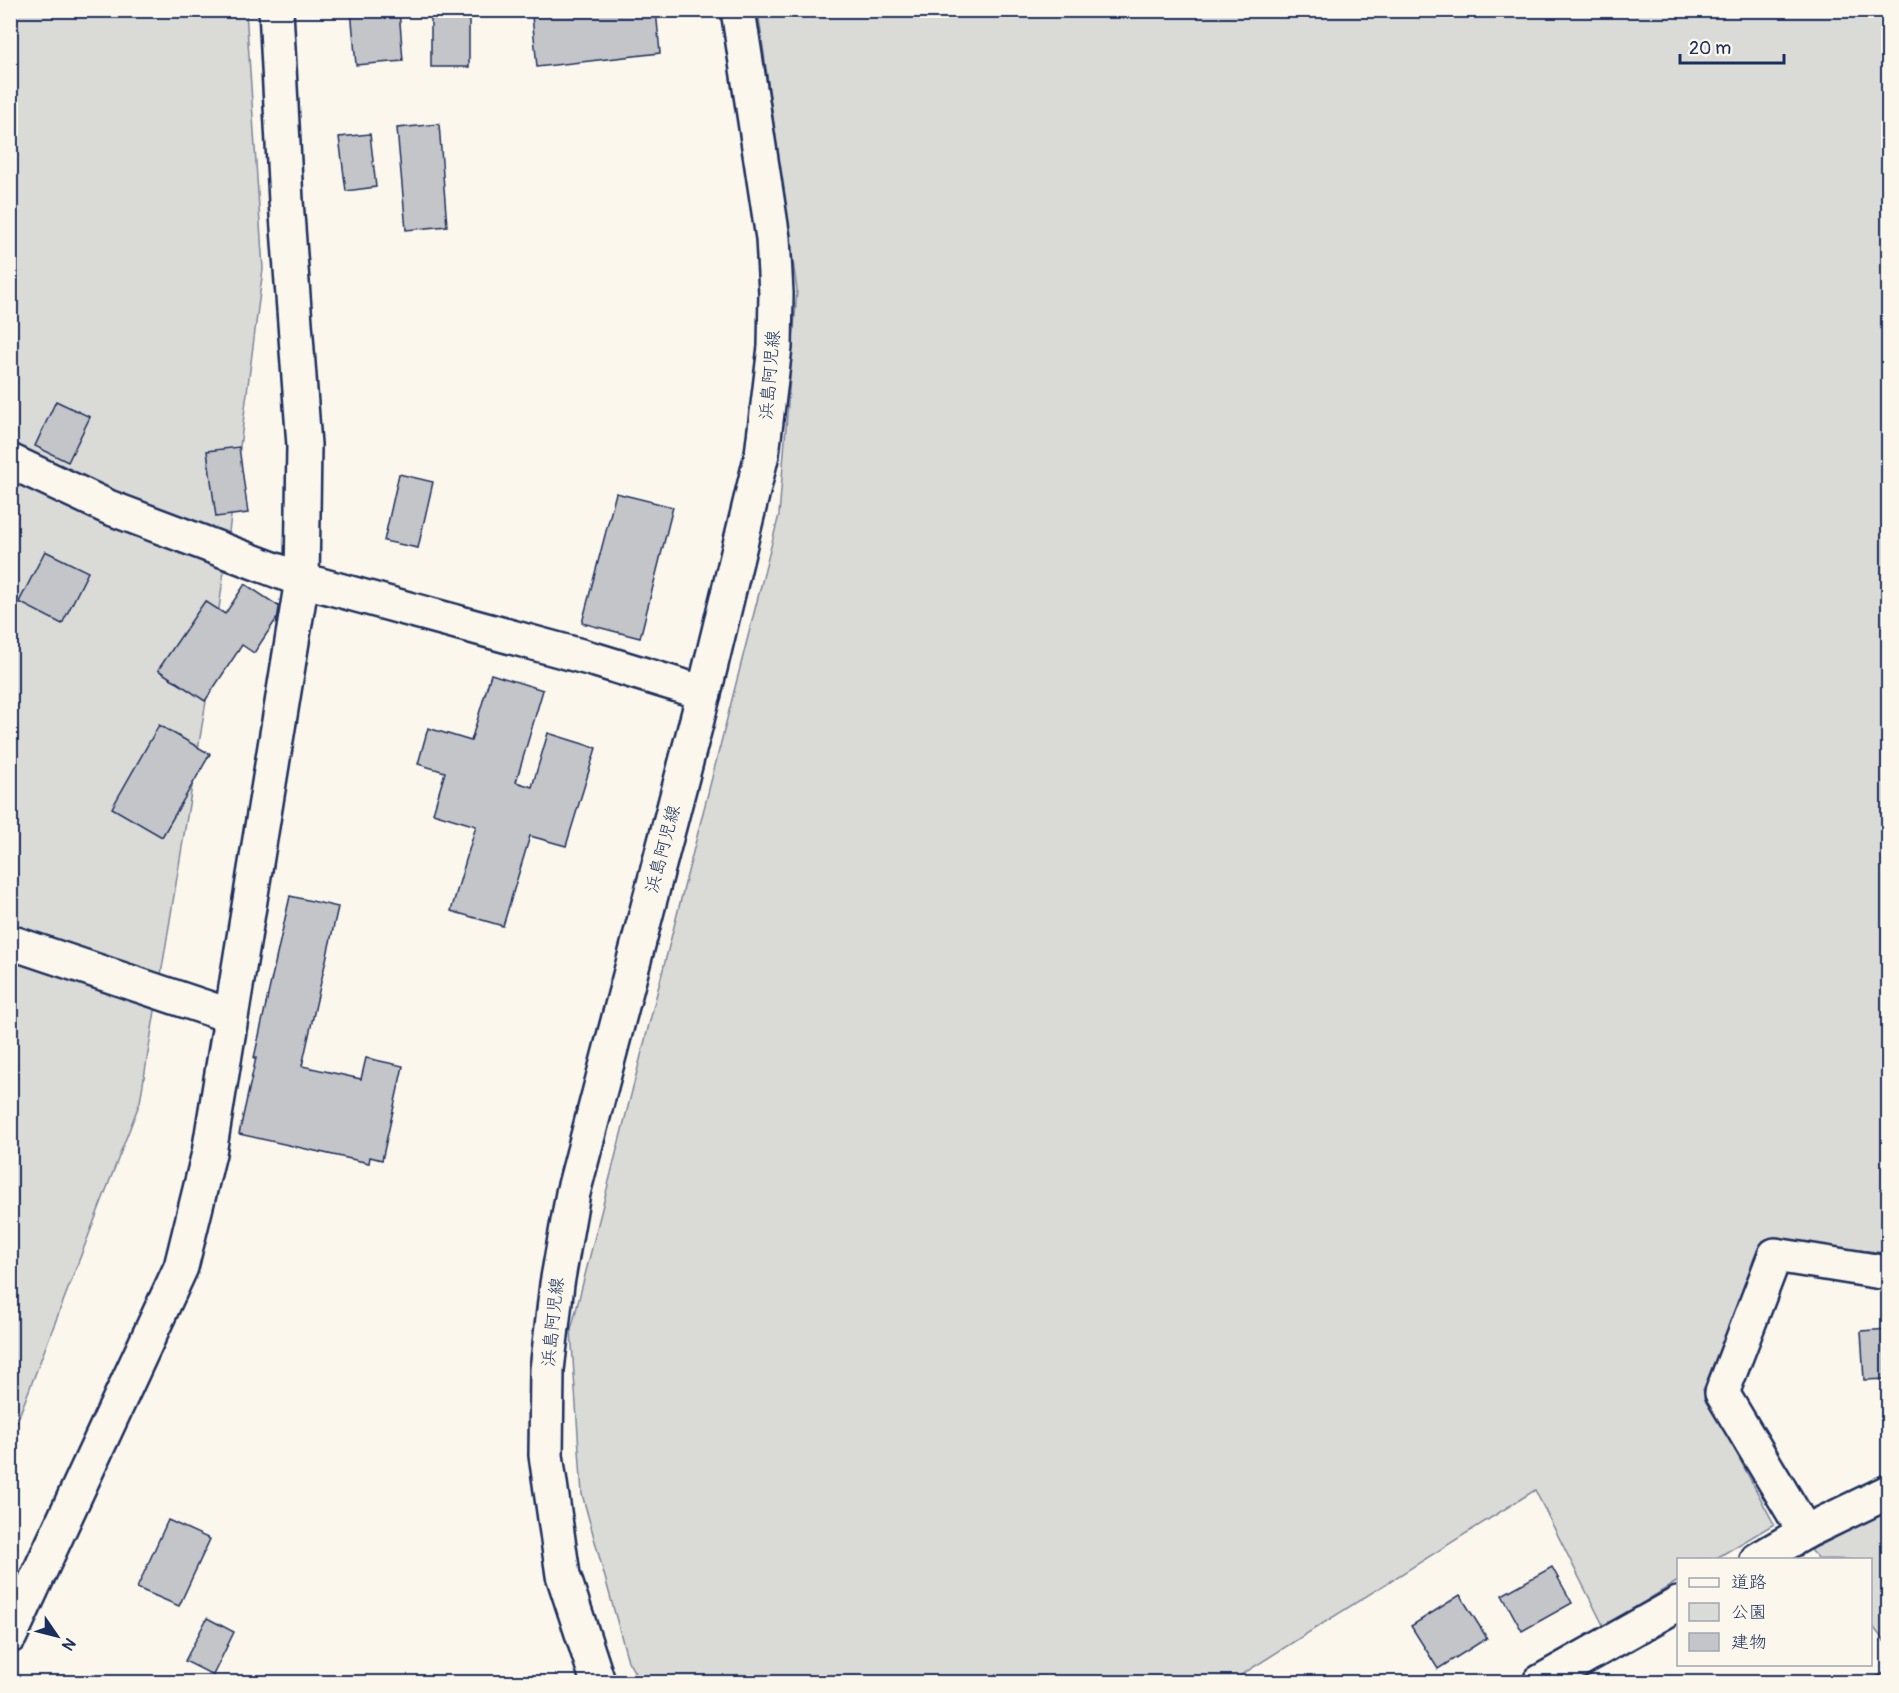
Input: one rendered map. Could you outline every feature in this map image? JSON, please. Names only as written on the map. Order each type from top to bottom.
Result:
[{"type":"street","points":[[10,1636],[181,1267],[209,1153],[302,580],[304,445],[286,201],[276,10]]},
{"type":"street","name":"浜島阿児線","points":[[598,1683],[563,1575],[546,1455],[547,1370],[556,1284],[573,1193],[704,693],[762,454],[775,347],[776,293],[773,238],[738,10]]},
{"type":"street","points":[[10,461],[108,507],[302,580],[596,660],[704,693]]},
{"type":"street","points":[[10,942],[231,1016]]},
{"type":"street","points":[[1805,1532],[1722,1393],[1775,1256],[1888,1273]]},
{"type":"street","points":[[1760,1558],[1805,1532],[1888,1492]]},
{"type":"street","points":[[1540,1683],[1677,1605]]},
{"type":"green space","points":[[11,11],[246,11],[263,269],[211,671],[140,1102],[11,1437]]},
{"type":"green space","points":[[758,11],[1888,11],[1888,1253],[1763,1241],[1703,1390],[1774,1524],[1717,1558],[1677,1558],[1677,1582],[1604,1627],[1535,1490],[1230,1682],[640,1682],[628,1661],[582,1494],[571,1330],[779,515],[797,290]]},
{"type":"green space","points":[[1888,1513],[1888,1646],[1872,1625],[1872,1558],[1818,1558],[1811,1550]]},
{"type":"building","points":[[351,10],[399,10],[403,61],[356,65]]},
{"type":"building","points":[[431,10],[469,10],[469,67],[431,67]]},
{"type":"building","points":[[583,10],[656,10],[660,53],[537,67],[532,16]]},
{"type":"building","points":[[439,124],[447,226],[406,230],[397,128]]},
{"type":"building","points":[[370,134],[376,187],[346,191],[339,137]]},
{"type":"building","points":[[56,401],[90,417],[68,462],[35,446]]},
{"type":"building","points":[[239,447],[248,513],[216,517],[207,451]]},
{"type":"building","points":[[399,474],[433,482],[418,548],[384,541]]},
{"type":"building","points":[[616,493],[673,507],[640,638],[582,623]]},
{"type":"building","points":[[45,551],[88,572],[62,624],[19,602]]},
{"type":"building","points":[[245,584],[283,609],[254,653],[242,645],[205,701],[158,670],[205,601],[225,614]]},
{"type":"building","points":[[491,674],[543,690],[516,782],[532,787],[548,733],[596,748],[566,846],[530,836],[503,926],[451,911],[476,826],[433,813],[445,772],[418,764],[428,728],[471,741]]},
{"type":"building","points":[[159,725],[210,754],[162,837],[112,808]]},
{"type":"building","points":[[290,896],[338,907],[302,1066],[361,1079],[366,1058],[403,1066],[382,1160],[370,1157],[369,1163],[239,1134]]},
{"type":"building","points":[[1888,1329],[1888,1379],[1864,1380],[1861,1331]]},
{"type":"building","points":[[168,1520],[210,1539],[179,1606],[137,1588]]},
{"type":"building","points":[[1552,1567],[1572,1603],[1522,1631],[1502,1595]]},
{"type":"building","points":[[1460,1595],[1487,1638],[1438,1669],[1411,1626]]},
{"type":"building","points":[[207,1618],[234,1632],[213,1675],[185,1661]]},
{"type":"building","points":[[1887,1672],[1888,1682],[1866,1682]]}]
